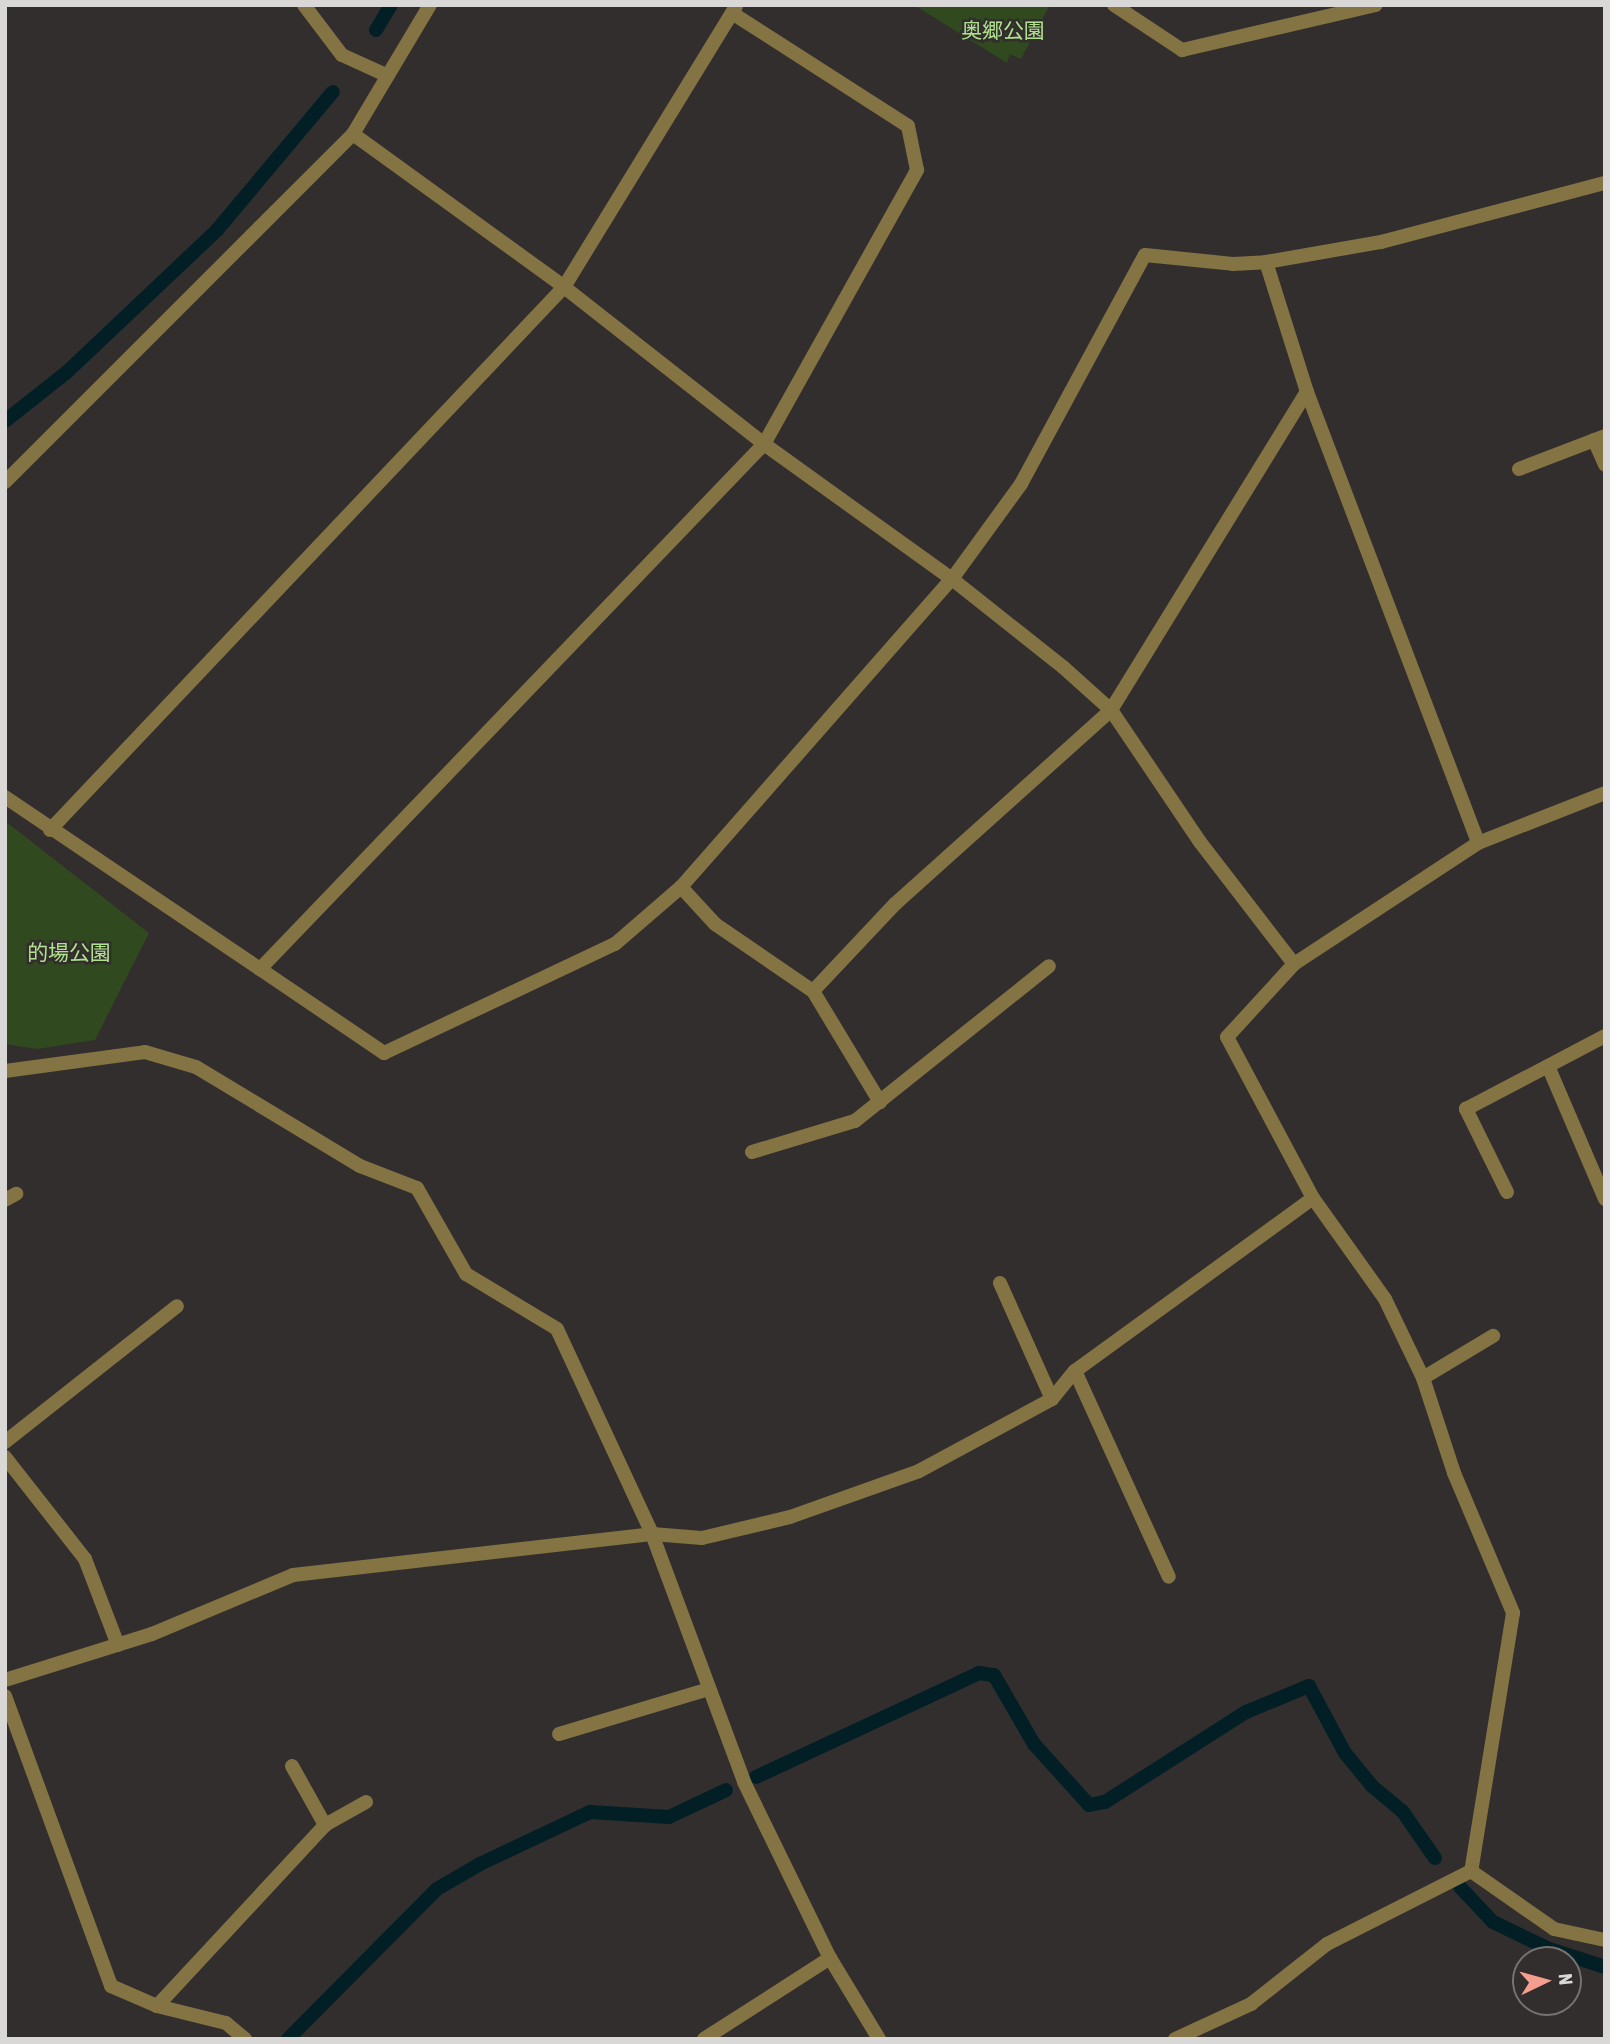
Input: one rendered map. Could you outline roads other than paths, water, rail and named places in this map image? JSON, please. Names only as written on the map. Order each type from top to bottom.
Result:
[{"type":"street","points":[[304,5],[342,55],[386,75]]},
{"type":"street","points":[[5,482],[353,134],[430,5]]},
{"type":"street","points":[[1114,5],[1182,50],[1376,5]]},
{"type":"street","points":[[50,830],[565,287],[734,9],[908,126],[917,170],[764,444],[260,969]]},
{"type":"street","points":[[353,134],[565,287],[764,444],[952,579],[1111,710],[1200,842],[1294,964]]},
{"type":"street","points":[[5,797],[50,830],[384,1053],[615,944],[681,887],[952,579],[1021,484],[1145,255],[1233,264],[1266,262],[1381,242],[1605,183]]},
{"type":"street","points":[[1266,262],[1307,392],[1478,843]]},
{"type":"street","points":[[813,991],[895,904],[1111,710],[1307,392]]},
{"type":"street","points":[[1519,469],[1600,438],[1605,465]]},
{"type":"street","points":[[1471,1871],[1513,1613],[1454,1473],[1423,1378],[1385,1299],[1313,1198],[1227,1037],[1294,964],[1478,843],[1605,793]]},
{"type":"street","points":[[681,887],[715,924],[813,991],[880,1102]]},
{"type":"street","points":[[752,1152],[855,1121],[1049,966]]},
{"type":"street","points":[[1507,1192],[1466,1109],[1605,1036]]},
{"type":"street","points":[[5,1071],[145,1052],[196,1067],[360,1166],[417,1188],[466,1274],[557,1329],[652,1534],[744,1782],[830,1958],[879,2039]]},
{"type":"street","points":[[1548,1066],[1605,1199]]},
{"type":"street","points":[[5,1680],[118,1645],[293,1575],[652,1534],[702,1538],[790,1517],[919,1471],[1052,1399],[1075,1371],[1313,1198]]},
{"type":"street","points":[[1000,1283],[1052,1399]]},
{"type":"street","points":[[5,1442],[177,1306]]},
{"type":"street","points":[[1423,1378],[1493,1336]]},
{"type":"street","points":[[1075,1371],[1169,1577]]},
{"type":"street","points":[[5,1457],[85,1559],[118,1645]]},
{"type":"street","points":[[559,1734],[709,1689]]},
{"type":"street","points":[[5,1696],[111,1986],[157,2006],[226,2023],[245,2039]]},
{"type":"street","points":[[292,1766],[325,1825]]},
{"type":"street","points":[[157,2006],[325,1825],[366,1802]]},
{"type":"street","points":[[1471,1871],[1554,1929],[1605,1940]]},
{"type":"street","points":[[1175,2039],[1251,2004],[1327,1944],[1471,1871]]},
{"type":"street","points":[[704,2039],[830,1958]]},
{"type":"waterway","points":[[376,30],[391,5]]},
{"type":"waterway","points":[[5,421],[67,372],[217,230],[333,92]]},
{"type":"waterway","points":[[756,1777],[979,1673],[994,1675],[1034,1744],[1089,1805],[1105,1802],[1246,1712],[1309,1686],[1345,1753],[1372,1786],[1403,1812],[1435,1858]]},
{"type":"waterway","points":[[288,2039],[437,1889],[480,1864],[590,1812],[669,1817],[726,1790]]},
{"type":"waterway","points":[[1460,1887],[1493,1922],[1549,1949],[1605,1967]]},
{"type":"park label","name":"奥郷公園","points":[[1003,30]]},
{"type":"park label","name":"的場公園","points":[[69,952]]}]
